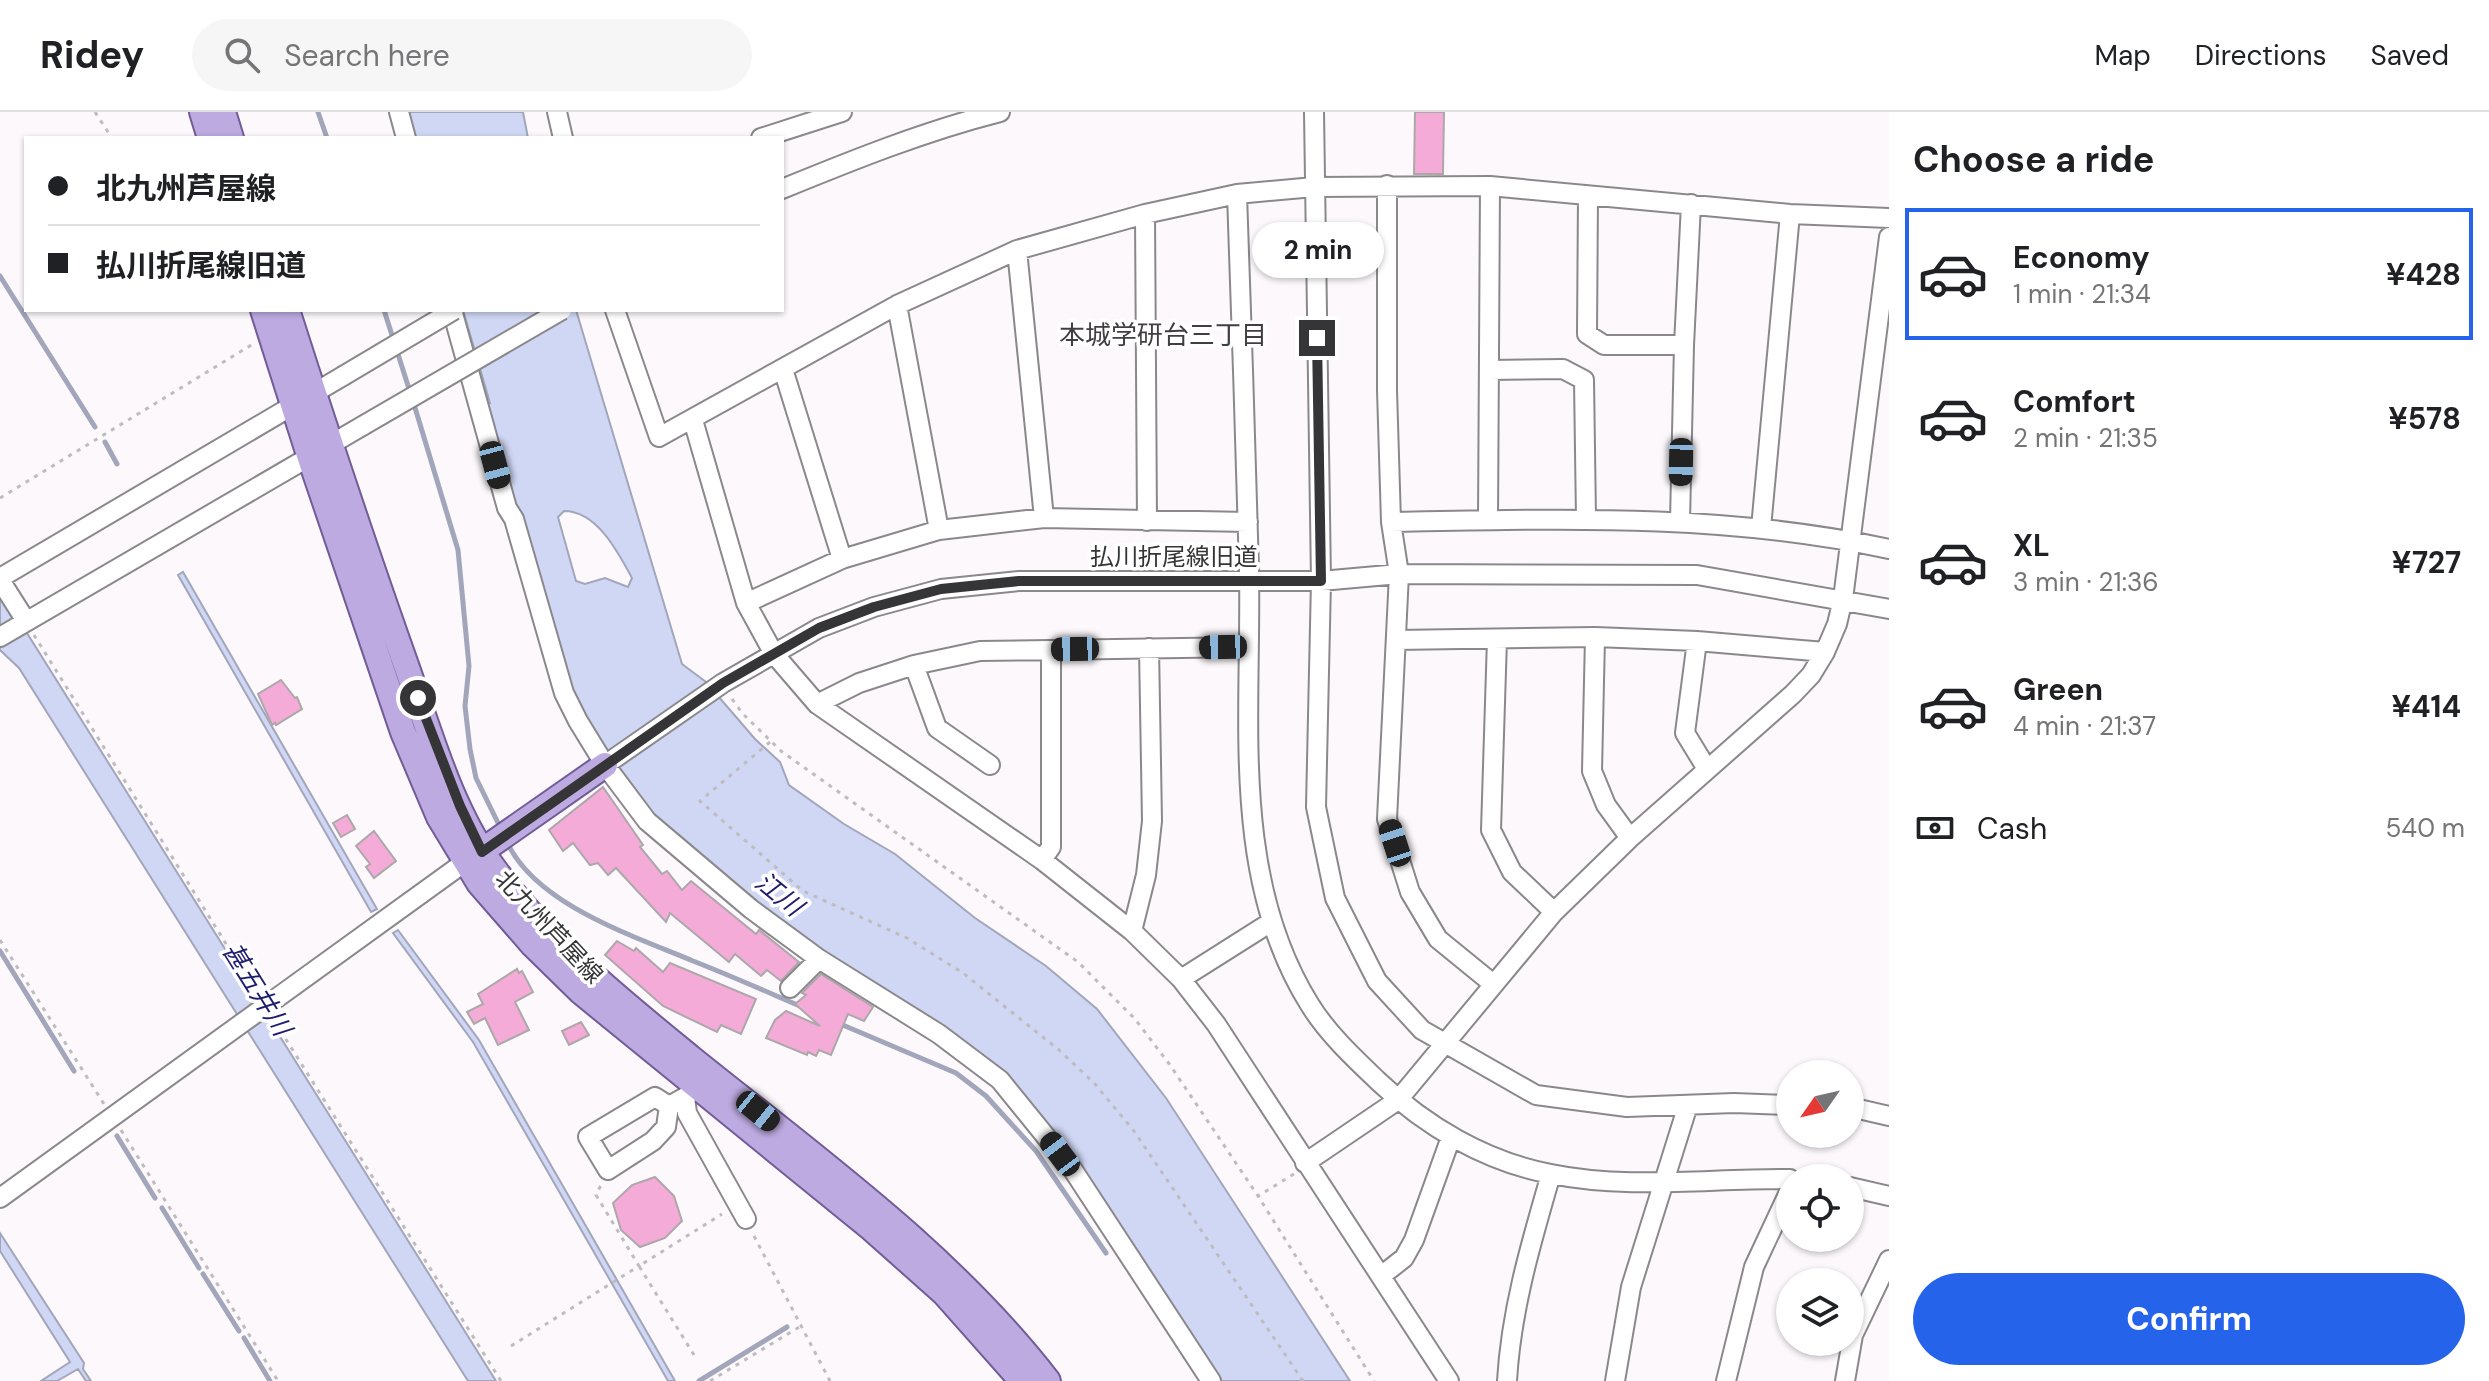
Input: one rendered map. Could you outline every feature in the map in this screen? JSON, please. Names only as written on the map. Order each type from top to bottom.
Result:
[{"type":"main road","points":[[202,112],[209,136]]},
{"type":"main road","points":[[223,112],[230,136]]},
{"type":"main road","name":"北九州芦屋線","points":[[264,312],[303,399]]},
{"type":"main road","name":"北九州芦屋線","points":[[287,312],[303,399],[403,732],[424,785],[474,857],[479,883],[542,954],[691,1091],[848,1209],[944,1293],[1022,1381]]},
{"type":"main road","points":[[474,857],[608,763]]},
{"type":"main road","name":"北九州芦屋線","points":[[691,1091],[892,1221],[964,1285],[1048,1381]]},
{"type":"street","points":[[399,112],[405,136]]},
{"type":"street","points":[[767,136],[842,112]]},
{"type":"street","points":[[784,188],[873,152],[1000,112]]},
{"type":"street","points":[[1314,112],[1321,581],[1316,807],[1335,898],[1377,981],[1422,1030],[1536,1095],[1627,1107],[1776,1105]]},
{"type":"street","points":[[559,113],[563,136]]},
{"type":"street","points":[[1387,185],[1387,390],[1391,522],[1399,574],[1387,819],[1410,892],[1438,939],[1492,983]]},
{"type":"street","points":[[1488,520],[1490,186]]},
{"type":"street","points":[[616,312],[659,437],[897,305],[1017,250],[1145,214],[1237,194],[1314,187],[1490,186],[1790,214],[1889,218]]},
{"type":"street","points":[[1237,194],[1248,522],[1250,816],[1271,922],[1310,1006],[1342,1046],[1398,1100],[1451,1137],[1506,1162],[1551,1174],[1609,1181],[1776,1179]]},
{"type":"street","points":[[1588,197],[1587,334],[1604,345],[1684,345]]},
{"type":"street","points":[[1680,521],[1691,204]]},
{"type":"street","points":[[1145,214],[1147,521]]},
{"type":"street","points":[[1761,528],[1790,214]]},
{"type":"street","points":[[1306,1165],[1398,1100],[1554,912],[1630,838],[1811,675],[1837,624],[1843,599],[1880,383],[1889,237]]},
{"type":"street","points":[[1017,250],[1044,518]]},
{"type":"street","points":[[897,305],[939,530]]},
{"type":"street","points":[[26,621],[0,579],[450,312]]},
{"type":"street","points":[[453,312],[478,411],[507,508],[514,519],[564,693],[647,821],[751,909],[819,959],[939,1034],[1000,1080],[1073,1170],[1211,1381]]},
{"type":"street","points":[[0,637],[559,312]]},
{"type":"street","points":[[783,369],[842,559]]},
{"type":"street","points":[[1489,370],[1563,369],[1584,380],[1586,519]]},
{"type":"street","points":[[693,420],[746,603],[774,654],[817,704],[1042,860],[1132,931],[1181,979],[1216,1024],[1449,1381]]},
{"type":"street","points":[[746,603],[842,559],[939,530],[1044,518],[1248,522]]},
{"type":"street","points":[[1391,522],[1680,521],[1761,528],[1889,549]]},
{"type":"street","name":"払川折尾線旧道","points":[[608,763],[723,683],[819,628],[874,607],[941,589],[1019,581],[1321,581],[1399,574],[1697,575],[1889,609]]},
{"type":"street","points":[[1396,640],[1595,637],[1697,641],[1825,652]]},
{"type":"street","points":[[1595,637],[1592,771],[1606,805],[1630,838]]},
{"type":"street","points":[[1497,639],[1491,830],[1512,872],[1554,912]]},
{"type":"street","points":[[1697,641],[1685,733],[1707,769]]},
{"type":"street","points":[[817,704],[859,683],[914,665],[980,651],[1248,647]]},
{"type":"street","points":[[1132,931],[1146,875],[1152,821],[1149,648]]},
{"type":"street","points":[[1042,860],[1051,847],[1051,650]]},
{"type":"street","points":[[914,665],[937,728],[990,765]]},
{"type":"street","points":[[0,1198],[474,857]]},
{"type":"street","points":[[1181,979],[1271,922]]},
{"type":"street","points":[[790,988],[819,959]]},
{"type":"street","points":[[691,1091],[653,1141],[608,1170],[588,1137],[655,1097],[691,1091]]},
{"type":"street","points":[[691,1091],[687,1113],[746,1219]]},
{"type":"street","points":[[1615,1381],[1631,1287],[1688,1105]]},
{"type":"street","points":[[1864,1110],[1889,1116]]},
{"type":"street","points":[[1381,1276],[1404,1258],[1414,1240],[1451,1137]]},
{"type":"street","points":[[1507,1381],[1509,1342],[1523,1270],[1551,1174]]},
{"type":"street","points":[[1864,1190],[1889,1196]]},
{"type":"street","points":[[1726,1381],[1737,1325],[1754,1267],[1776,1220]]},
{"type":"street","points":[[1845,1381],[1853,1335],[1889,1260]]},
{"type":"path","points":[[95,112],[111,136]]},
{"type":"path","points":[[0,498],[271,334]]},
{"type":"path","points":[[26,621],[501,1381]]},
{"type":"path","points":[[729,695],[770,742],[1078,962],[1135,1019],[1170,1065],[1258,1196],[1374,1381]]},
{"type":"path","points":[[770,742],[700,801],[803,891],[907,938],[963,973],[1059,1050],[1095,1084],[1134,1131],[1303,1381]]},
{"type":"path","points":[[0,940],[278,1381]]},
{"type":"path","points":[[1258,1196],[1306,1165]]},
{"type":"path","points":[[608,1170],[596,1195],[694,1355]]},
{"type":"path","points":[[511,1346],[722,1214]]},
{"type":"path","points":[[746,1219],[830,1381]]},
{"type":"path","points":[[710,1381],[801,1326]]},
{"type":"water","points":[[402,112],[523,112],[528,136],[408,136]]},
{"type":"water","name":"江川","points":[[464,312],[577,312],[682,664],[706,682],[755,739],[780,762],[789,785],[844,824],[895,854],[975,918],[1046,966],[1097,1009],[1166,1098],[1350,1381],[1215,1381],[1035,1113],[760,908],[651,816],[602,751],[570,695],[483,408],[490,403]],"holes":[[[564,511],[587,518],[613,545],[632,578],[628,587],[605,578],[585,584],[576,581],[558,517]]]},
{"type":"water","points":[[183,572],[377,909],[371,912],[178,575]]},
{"type":"water","points":[[0,590],[496,1381],[468,1381],[19,668],[0,650]]},
{"type":"water","points":[[398,930],[479,1040],[675,1381],[668,1381],[473,1042],[393,933]]},
{"type":"water","points":[[0,1233],[84,1363],[83,1369],[91,1381],[86,1381],[78,1369],[57,1381],[41,1381],[70,1362],[0,1251]]},
{"type":"building","points":[[1415,112],[1444,112],[1443,174],[1414,174]]},
{"type":"building","points":[[281,680],[297,697],[302,709],[272,725],[258,694]]},
{"type":"building","points":[[603,787],[643,845],[640,847],[662,874],[667,871],[682,890],[691,881],[756,934],[759,930],[799,962],[781,981],[767,970],[761,976],[735,954],[729,962],[670,913],[666,922],[616,868],[608,875],[598,863],[590,865],[573,843],[563,851],[549,830]]},
{"type":"building","points":[[347,815],[355,829],[341,837],[333,823]]},
{"type":"building","points":[[374,831],[396,861],[374,878],[366,867],[370,864],[356,846]]},
{"type":"building","points":[[617,941],[634,951],[636,948],[663,972],[670,963],[756,999],[741,1034],[721,1025],[717,1032],[663,1006],[605,955]]},
{"type":"building","points":[[517,969],[519,973],[522,971],[533,992],[515,1002],[529,1030],[498,1045],[485,1018],[474,1024],[467,1012],[483,1004],[478,994]]},
{"type":"building","points":[[821,974],[873,1007],[864,1021],[848,1014],[831,1055],[819,1050],[816,1056],[808,1052],[807,1055],[766,1038],[775,1020],[786,1011],[820,1026],[795,1004],[806,995],[802,993]]},
{"type":"building","points":[[581,1022],[589,1035],[569,1045],[562,1031]]},
{"type":"building","points":[[655,1177],[674,1196],[682,1221],[665,1238],[640,1247],[621,1230],[613,1203],[632,1185]]},
{"type":"waterway","points":[[318,112],[326,136]]},
{"type":"waterway","points":[[0,276],[95,427]]},
{"type":"waterway","points":[[385,312],[410,392]]},
{"type":"waterway","points":[[413,401],[458,550],[469,666],[465,706],[470,749],[476,778],[501,829]]},
{"type":"waterway","points":[[105,442],[117,464]]},
{"type":"waterway","points":[[507,842],[521,864],[540,884],[589,916],[800,1006]]},
{"type":"waterway","points":[[0,951],[74,1071]]},
{"type":"waterway","points":[[838,1023],[956,1073],[986,1096],[1036,1151],[1106,1253]]},
{"type":"waterway","points":[[117,1136],[155,1198]]},
{"type":"waterway","points":[[162,1208],[199,1268]]},
{"type":"waterway","points":[[203,1274],[239,1331]]},
{"type":"waterway","points":[[699,1381],[787,1327]]},
{"type":"waterway","points":[[244,1338],[270,1381]]},
{"type":"district","name":"本城学研台三丁目","points":[[1163,335]]},
{"type":"route","points":[[418,698],[446,775],[482,852],[723,683],[819,628],[874,607],[941,589],[1019,581],[1321,581],[1317,338]]},
{"type":"water label","name":"甚五井川","points":[[257,989]]}]
